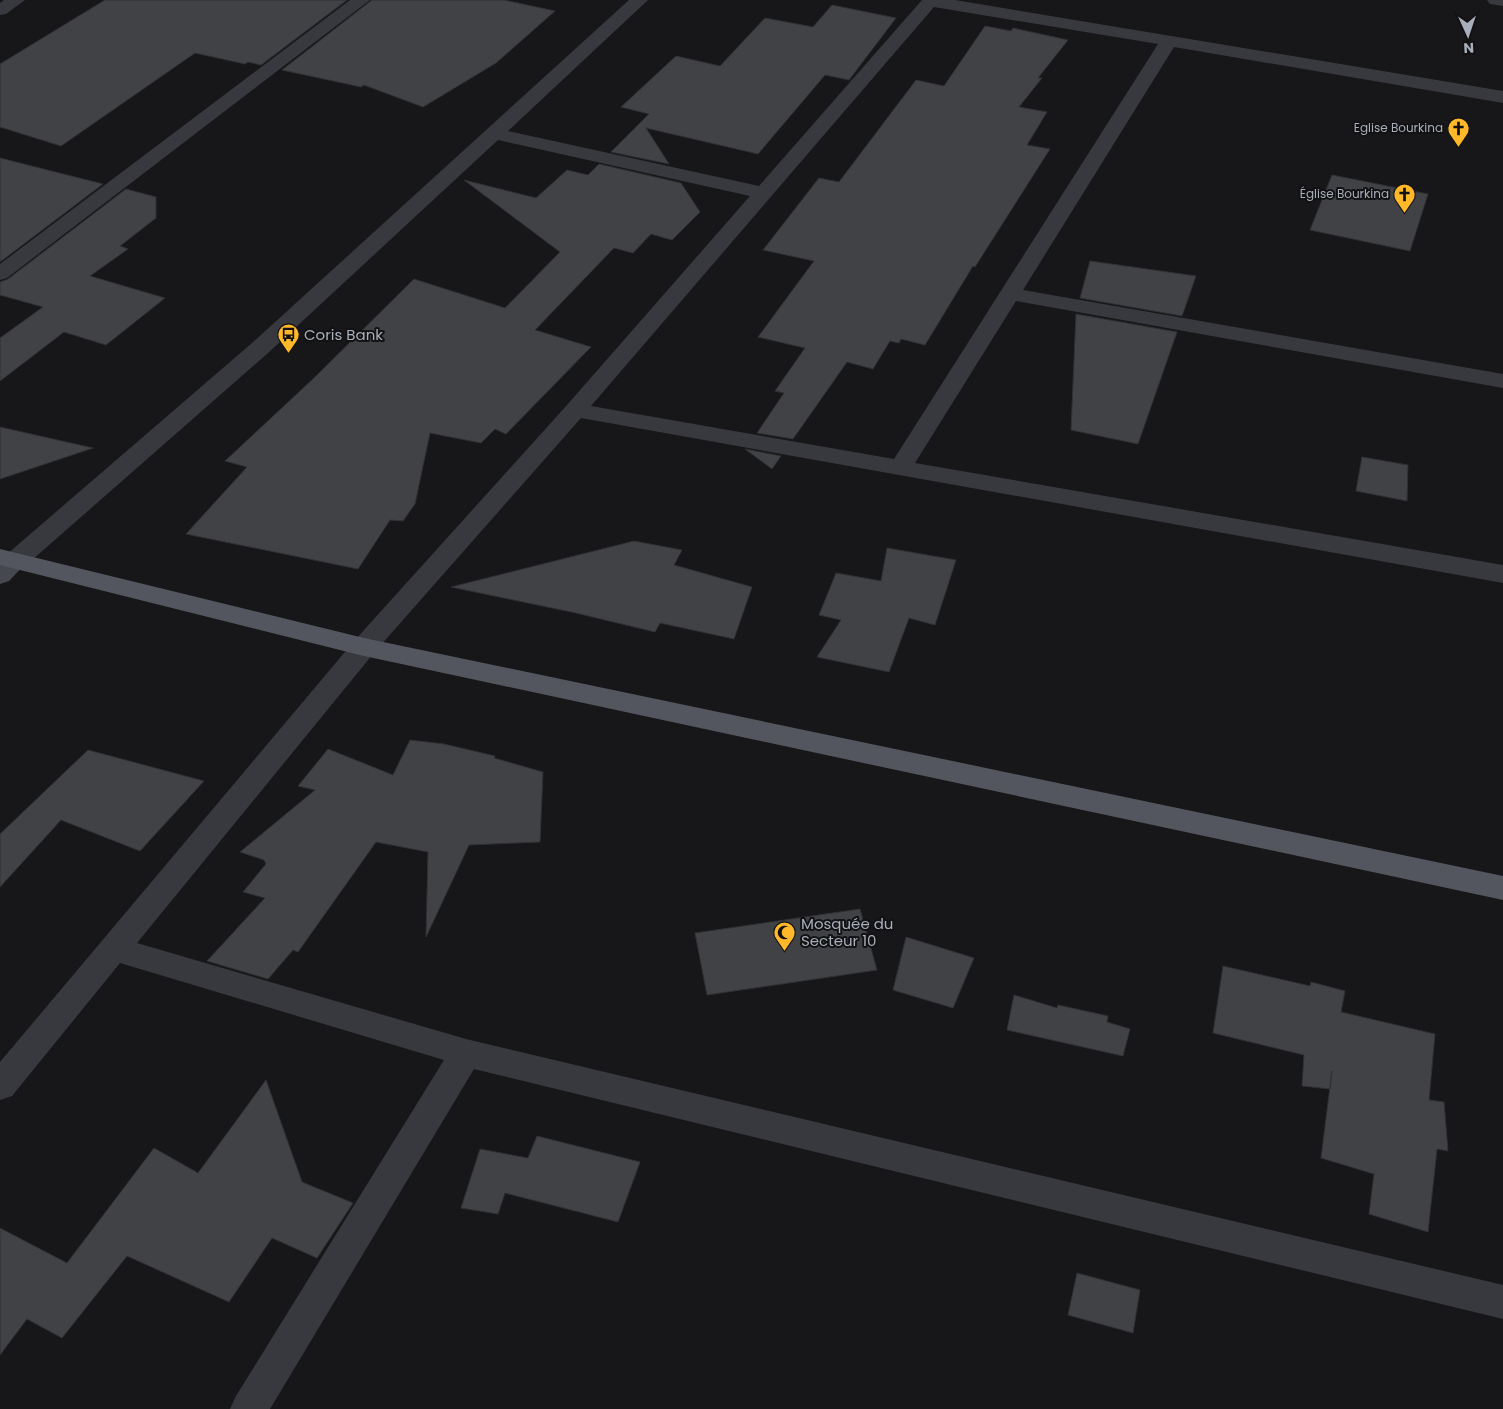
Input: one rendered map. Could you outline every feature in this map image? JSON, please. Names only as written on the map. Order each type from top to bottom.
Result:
[{"type":"main road","points":[[5,564],[364,647],[1503,888]]},
{"type":"street","points":[[0,10],[16,0]]},
{"type":"street","points":[[0,274],[362,0]]},
{"type":"street","points":[[5,564],[260,348],[639,0]]},
{"type":"street","points":[[0,1086],[364,647],[575,410],[930,0],[1503,97]]},
{"type":"street","points":[[1496,0],[1503,1]]},
{"type":"street","points":[[900,468],[1169,41]]},
{"type":"street","points":[[492,133],[763,193]]},
{"type":"street","points":[[1010,294],[1503,380]]},
{"type":"street","points":[[575,410],[1503,574]]},
{"type":"street","points":[[115,949],[466,1053],[1503,1302]]},
{"type":"street","points":[[249,1409],[466,1053]]},
{"type":"building","points":[[105,0],[347,0],[261,65],[248,62],[245,64],[195,53],[61,146],[0,127],[0,64]]},
{"type":"building","points":[[372,0],[504,0],[555,11],[496,63],[423,107],[364,85],[361,87],[282,70]]},
{"type":"building","points":[[832,5],[896,18],[849,80],[825,75],[758,154],[646,128],[669,164],[611,152],[649,114],[621,107],[676,56],[720,66],[765,18],[813,27]]},
{"type":"building","points":[[985,26],[1011,31],[1013,28],[1068,40],[1038,78],[1042,78],[1019,107],[1047,112],[1027,145],[1050,149],[975,267],[973,266],[925,345],[901,339],[899,343],[890,341],[873,369],[847,362],[793,439],[757,433],[784,393],[775,391],[805,348],[758,337],[814,261],[763,250],[819,178],[839,182],[916,80],[944,86]]},
{"type":"building","points":[[0,158],[103,184],[0,262]]},
{"type":"building","points":[[599,164],[681,183],[700,212],[672,240],[651,234],[633,253],[614,248],[535,330],[591,347],[506,434],[495,429],[481,443],[430,433],[415,504],[403,521],[390,520],[358,569],[186,534],[247,467],[225,461],[315,377],[414,279],[505,308],[560,252],[464,180],[536,198],[567,170],[588,175]]},
{"type":"building","name":"Église Bourkina","points":[[1332,175],[1428,194],[1410,251],[1310,230]]},
{"type":"building","points":[[126,189],[156,197],[156,218],[120,246],[128,249],[90,276],[165,298],[106,345],[64,332],[0,381],[0,338],[43,307],[0,295],[0,282],[8,279]]},
{"type":"building","points":[[1090,261],[1196,276],[1182,316],[1080,298]]},
{"type":"building","points":[[1076,314],[1177,332],[1138,444],[1071,430]]},
{"type":"building","points":[[0,427],[93,448],[0,479]]},
{"type":"building","points":[[745,449],[781,456],[772,469]]},
{"type":"building","points":[[1362,457],[1408,465],[1407,501],[1356,491]]},
{"type":"building","points":[[634,541],[682,550],[674,565],[752,587],[734,639],[660,623],[655,632],[576,613],[451,587]]},
{"type":"building","points":[[887,548],[956,560],[935,625],[909,618],[889,672],[817,657],[841,620],[819,615],[836,573],[881,581]]},
{"type":"building","points":[[410,740],[444,744],[495,756],[494,758],[543,772],[540,842],[469,845],[426,937],[428,852],[376,842],[298,952],[293,950],[268,979],[207,961],[265,898],[243,892],[266,864],[264,860],[240,852],[315,790],[298,786],[328,749],[393,775]]},
{"type":"building","points":[[88,750],[204,781],[140,851],[61,820],[0,887],[0,834]]},
{"type":"building","name":"Mosquée du Secteur 10","points":[[860,909],[877,970],[707,995],[695,933]]},
{"type":"building","points":[[906,937],[974,958],[953,1008],[893,990]]},
{"type":"building","points":[[1223,966],[1310,986],[1311,982],[1345,991],[1341,1012],[1435,1034],[1429,1100],[1444,1102],[1448,1151],[1437,1149],[1428,1232],[1369,1214],[1374,1174],[1321,1158],[1330,1089],[1302,1086],[1304,1055],[1213,1033]]},
{"type":"building","points":[[1014,995],[1057,1008],[1058,1005],[1108,1016],[1107,1022],[1130,1029],[1123,1056],[1007,1030]]},
{"type":"building","points":[[266,1080],[302,1182],[353,1203],[317,1258],[272,1238],[229,1302],[127,1256],[62,1338],[27,1319],[0,1355],[0,1228],[67,1263],[154,1148],[198,1173]]},
{"type":"building","points":[[537,1136],[640,1162],[618,1222],[505,1193],[498,1214],[461,1208],[480,1149],[528,1158]]},
{"type":"building","points":[[1077,1273],[1140,1290],[1133,1333],[1068,1315]]},
{"type":"place","name":"Eglise Bourkina","points":[[1459,147]]},
{"type":"place","name":"Église Bourkina","points":[[1405,213]]},
{"type":"place","name":"Coris Bank","points":[[288,354]]},
{"type":"place","name":"Mosquée du Secteur 10","points":[[785,952]]}]
